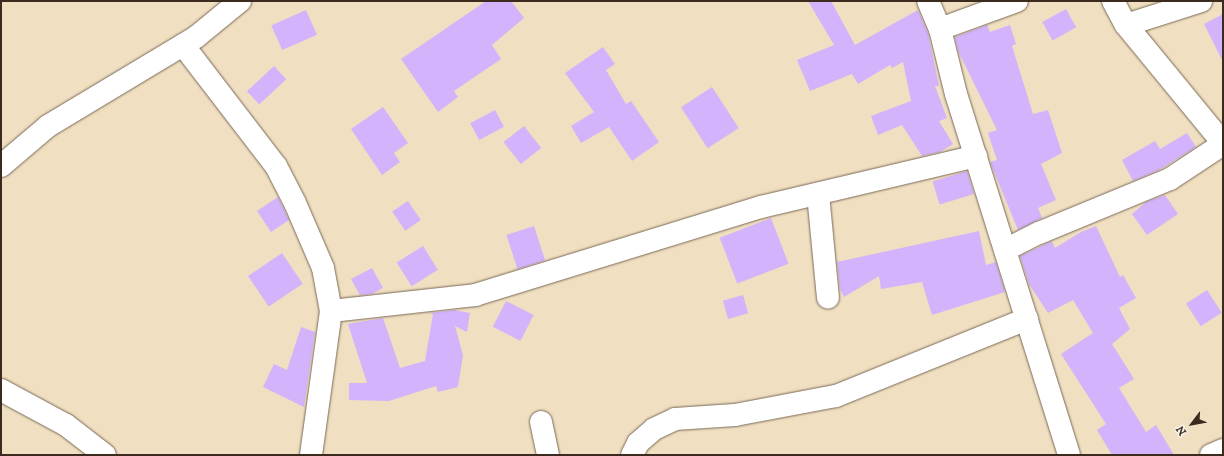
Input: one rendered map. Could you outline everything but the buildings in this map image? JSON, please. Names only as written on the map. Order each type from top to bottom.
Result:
[{"type":"street","points":[[1,166],[48,126],[183,45],[240,1]]},
{"type":"street","points":[[928,1],[940,29],[976,156],[1069,455]]},
{"type":"street","points":[[940,29],[1017,1]]},
{"type":"street","points":[[1005,250],[1039,233],[1170,179],[1223,143],[1126,25],[1113,1]]},
{"type":"street","points":[[1126,25],[1201,1]]},
{"type":"street","points":[[183,45],[276,166],[296,203],[323,268],[331,311],[312,455]]},
{"type":"street","points":[[331,311],[475,295],[761,207],[976,156]]},
{"type":"street","points":[[818,194],[828,298]]},
{"type":"street","points":[[632,455],[638,443],[654,429],[675,419],[735,415],[836,396],[1027,319]]},
{"type":"street","points":[[1,390],[66,425],[105,455]]},
{"type":"street","points":[[541,422],[548,455]]},
{"type":"street","points":[[1211,455],[1223,450]]}]
